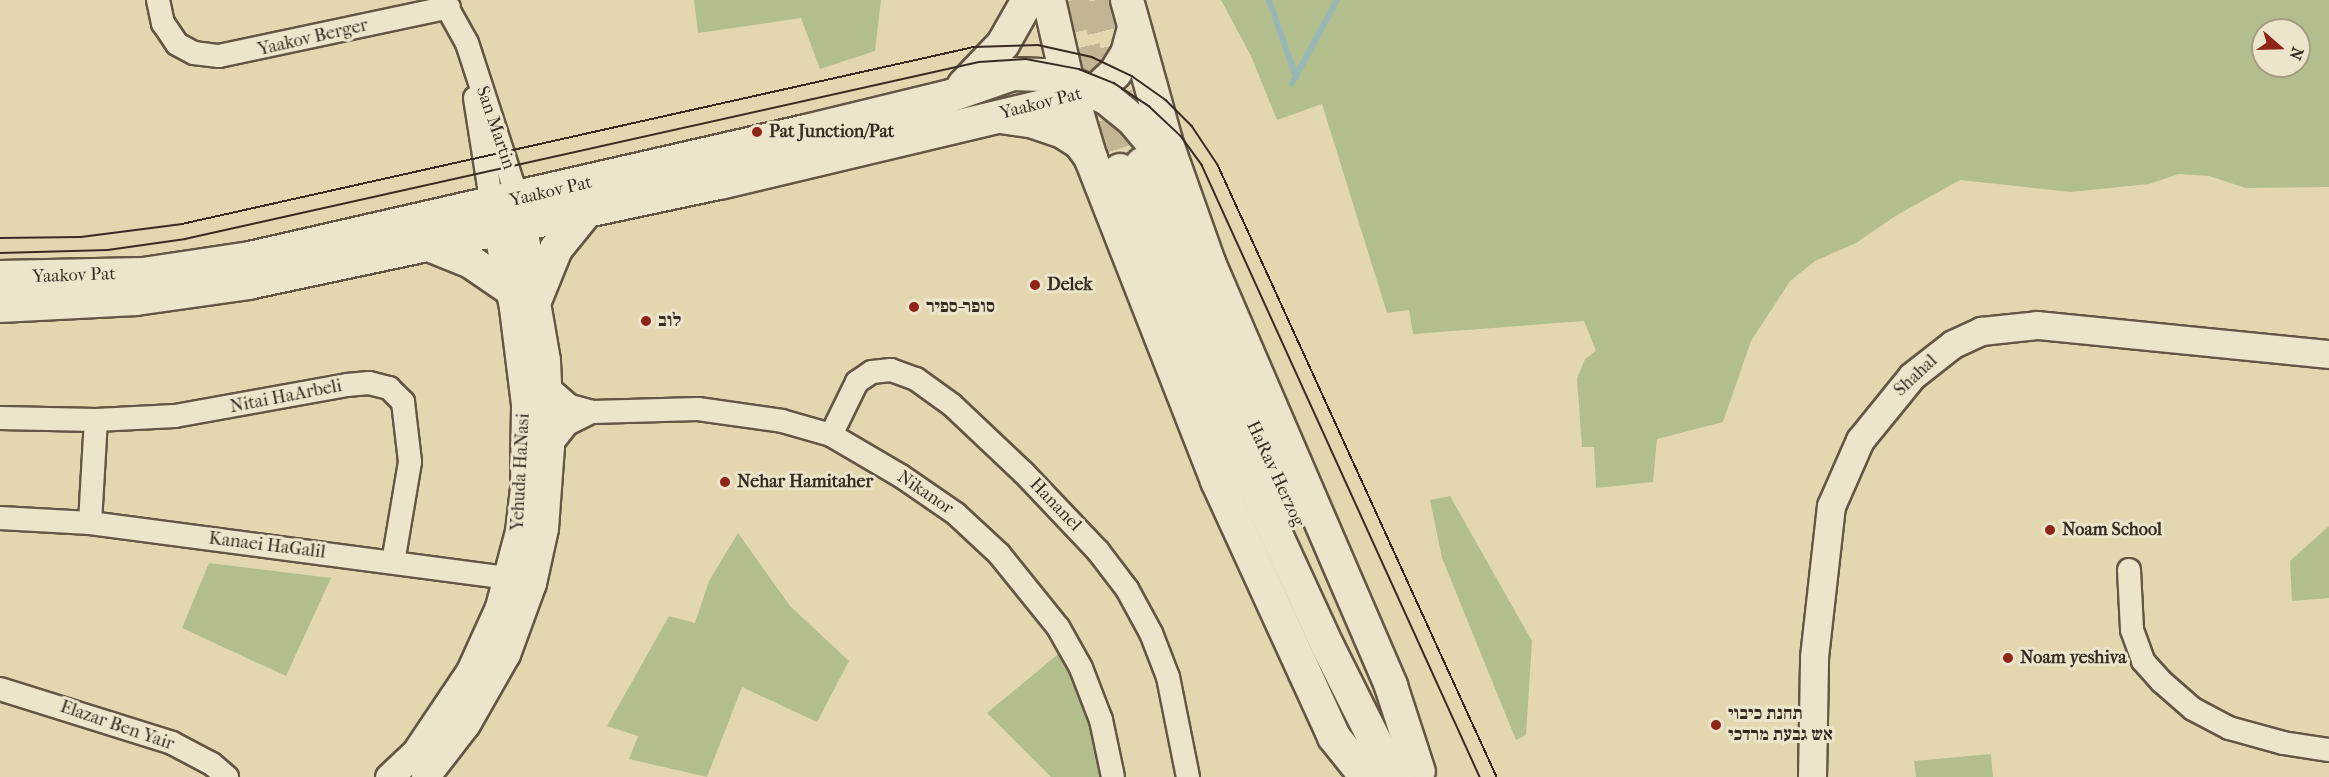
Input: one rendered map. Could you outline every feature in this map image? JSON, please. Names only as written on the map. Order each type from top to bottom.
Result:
[{"type":"main road","points":[[946,97],[997,53],[1028,0]]},
{"type":"main road","points":[[1049,0],[1078,90],[1091,159],[1239,535],[1334,737],[1366,777]]},
{"type":"main road","points":[[1131,14],[1174,169],[1256,376],[1390,686],[1412,775]]},
{"type":"main road","name":"Yaakov Pat","points":[[0,306],[80,303],[187,293],[431,246],[508,215],[585,213],[977,120],[1078,90],[1123,62],[1131,14]]},
{"type":"main road","name":"Yaakov Pat","points":[[9,273],[194,269],[508,215],[946,97],[1013,74],[1040,73],[1078,90],[1133,120],[1174,169]]},
{"type":"main road","points":[[977,120],[1009,118],[1042,124],[1075,140],[1091,159]]},
{"type":"main road","name":"HaRav Herzog","points":[[1131,167],[1347,628],[1412,775]]},
{"type":"main road","points":[[431,246],[471,262],[523,292],[585,213]]},
{"type":"street","name":"Yaakov Berger","points":[[158,0],[163,23],[177,45],[194,53],[219,56],[247,53],[447,2]]},
{"type":"street","name":"San Martin","points":[[447,2],[471,57],[508,215]]},
{"type":"street","name":"Yehuda HaNasi","points":[[389,777],[428,770],[470,671],[520,580],[544,528],[550,447],[548,387],[523,292],[508,215]]},
{"type":"street","name":"Yehuda HaNasi","points":[[520,580],[519,531],[525,452],[522,372],[523,292]]},
{"type":"street","name":"Shahal","points":[[1812,777],[1814,657],[1832,506],[1860,440],[1912,375],[1953,344],[1981,331],[2037,325],[2329,354]]},
{"type":"street","name":"Hananel","points":[[831,435],[857,382],[872,372],[891,370],[916,379],[952,405],[1024,473],[1098,550],[1127,590],[1151,633],[1174,699],[1188,777]]},
{"type":"street","name":"Nitai HaArbeli","points":[[0,418],[96,420],[175,416],[347,385],[369,383],[388,388],[403,402],[410,462],[393,562]]},
{"type":"street","name":"Nikanor","points":[[548,387],[570,406],[592,412],[698,409],[773,419],[831,435],[956,514],[1032,591],[1081,668],[1101,720],[1113,777]]},
{"type":"street","name":"Nikanor","points":[[550,447],[567,424],[592,412]]},
{"type":"street","points":[[90,523],[96,420]]},
{"type":"street","name":"Kanaei HaGalil","points":[[0,518],[90,523],[520,580]]},
{"type":"street","points":[[2129,570],[2132,630],[2143,661],[2162,682],[2193,709],[2229,728],[2329,750]]},
{"type":"street","name":"Elazar Ben Yair","points":[[0,689],[172,743],[212,764],[227,777]]},
{"type":"green space","points":[[694,0],[881,0],[875,51],[820,69],[801,18],[698,33]]},
{"type":"green space","points":[[1221,0],[2329,0],[2329,187],[2246,188],[2209,176],[2179,174],[2149,184],[2070,192],[1960,180],[1897,215],[1856,243],[1815,261],[1790,281],[1751,341],[1723,422],[1657,439],[1653,482],[1596,488],[1594,447],[1582,447],[1577,379],[1585,359],[1596,351],[1584,321],[1413,334],[1409,310],[1387,313],[1322,104],[1277,120],[1251,56]]},
{"type":"green space","points":[[1450,496],[1532,641],[1526,735],[1516,740],[1442,558],[1430,500]]},
{"type":"green space","points":[[2329,526],[2329,598],[2292,601],[2290,561]]},
{"type":"green space","points":[[738,533],[790,606],[849,661],[817,722],[742,687],[707,777],[629,759],[638,736],[607,726],[669,616],[695,623],[709,581]]},
{"type":"green space","points":[[209,563],[331,578],[286,676],[182,628]]},
{"type":"green space","points":[[1063,650],[1089,708],[1106,777],[1051,777],[987,713]]},
{"type":"green space","points":[[1991,754],[1993,777],[1916,777],[1914,761]]},
{"type":"waterway","points":[[1269,0],[1296,77]]},
{"type":"waterway","points":[[1292,83],[1337,0]]},
{"type":"tunnel","points":[[1073,0],[1090,74],[1120,170]]},
{"type":"tunnel","points":[[1096,0],[1119,95]]},
{"type":"tram line","points":[[0,238],[81,237],[182,224],[974,47],[1038,45],[1092,57],[1132,76],[1166,100],[1192,126],[1218,165],[1497,777]]},
{"type":"tram line","points":[[0,253],[108,250],[185,239],[979,62],[1026,59],[1079,69],[1114,83],[1149,106],[1181,136],[1202,165],[1480,777]]},
{"type":"place","name":"Pat Junction/Pat","points":[[757,132]]},
{"type":"place","name":"Delek","points":[[1035,285]]},
{"type":"place","name":"סופר-ספיר","points":[[914,307]]},
{"type":"place","name":"לוב","points":[[646,321]]},
{"type":"place","name":"Nehar Hamitaher","points":[[725,482]]},
{"type":"place","name":"Noam School","points":[[2050,530]]},
{"type":"place","name":"Noam yeshiva","points":[[2008,658]]},
{"type":"place","name":"תחנת כיבוי אש גבעת מרדכי","points":[[1716,725]]}]
